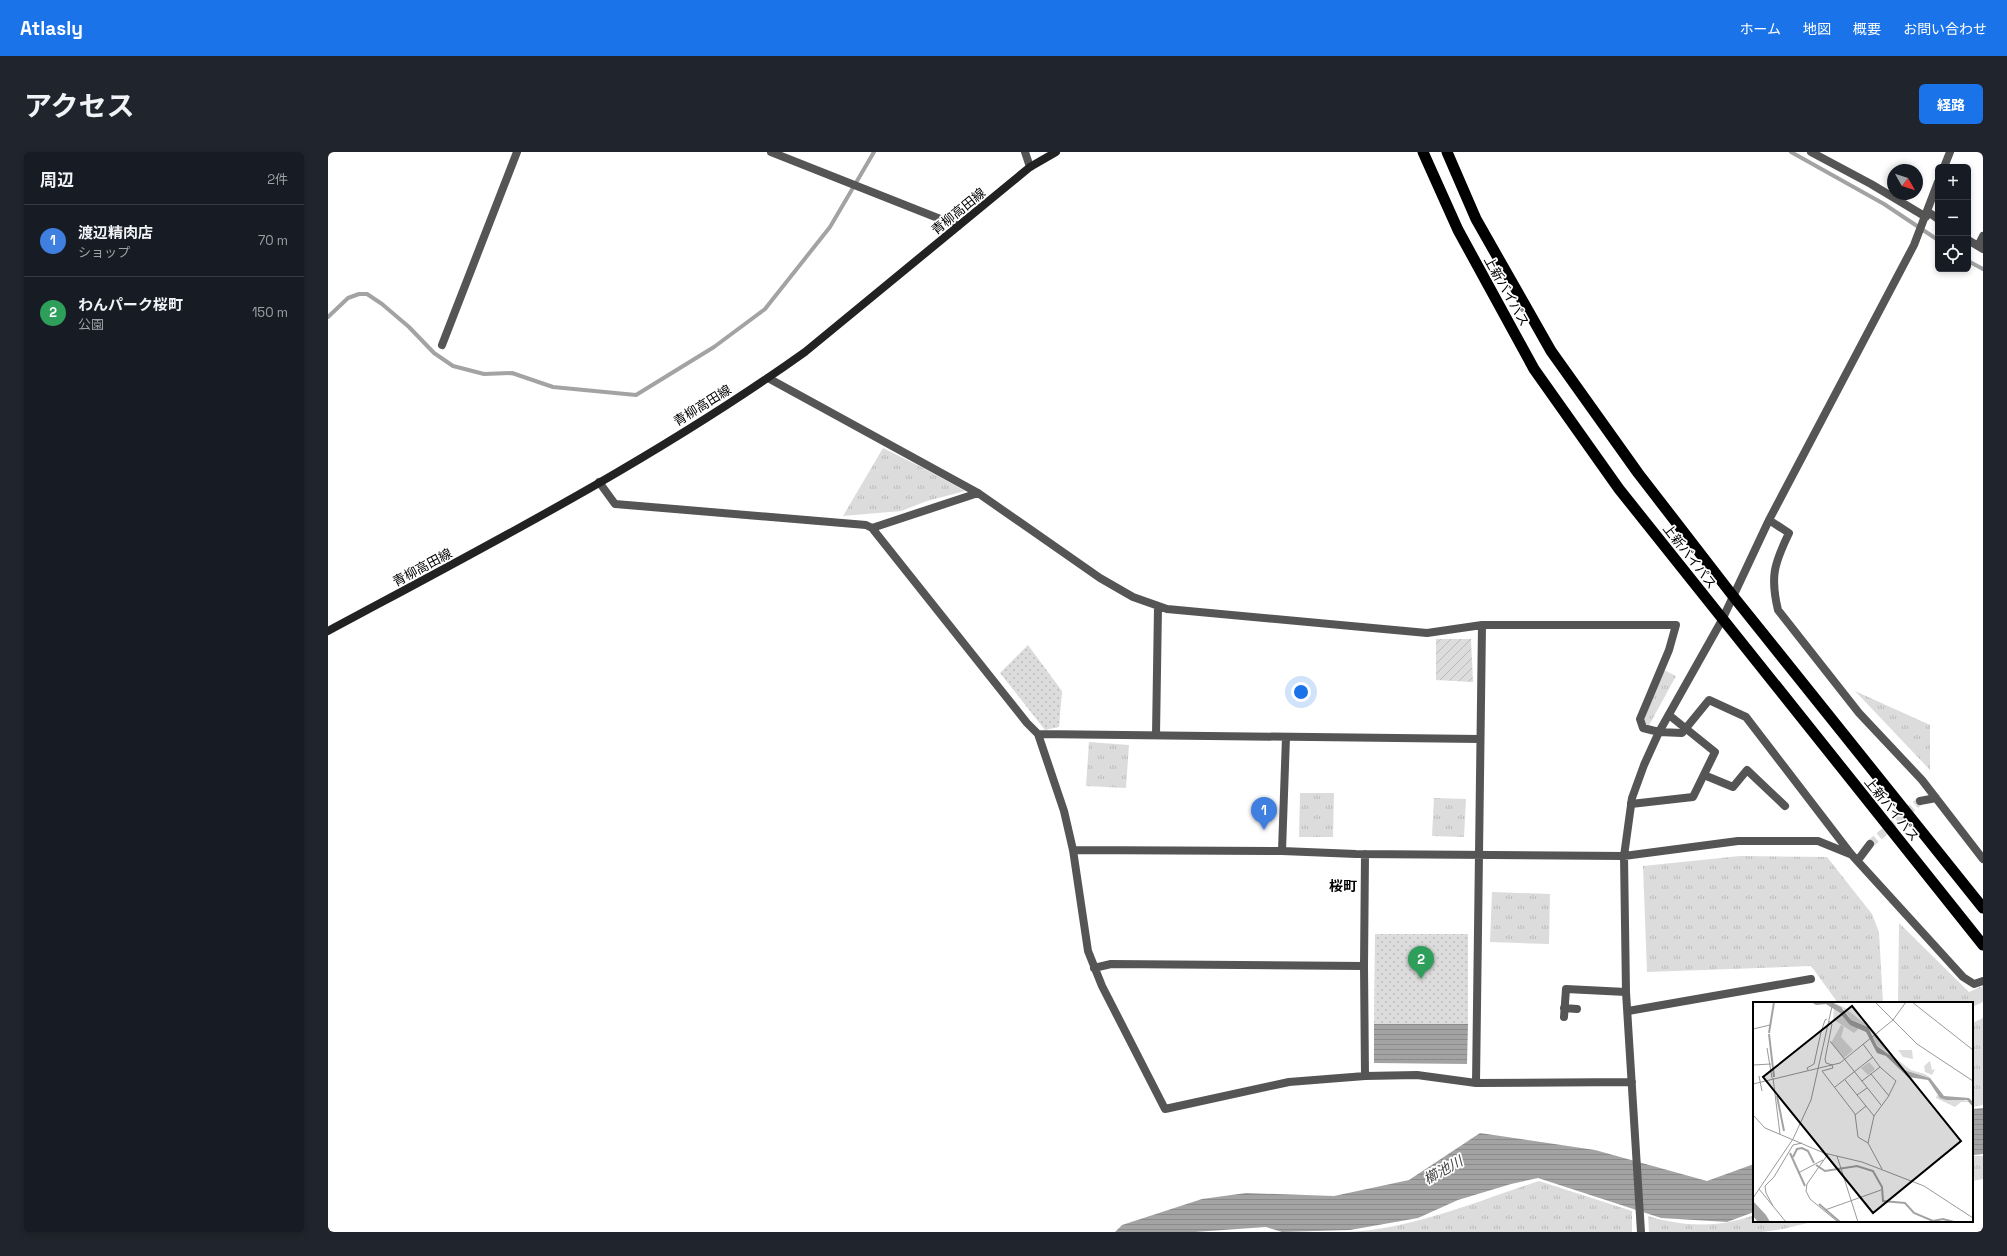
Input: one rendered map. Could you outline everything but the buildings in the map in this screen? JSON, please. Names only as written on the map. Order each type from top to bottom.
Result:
[{"type":"highway","name":"上新バイパス","points":[[1423,152],[1458,230],[1534,369],[1619,489],[1722,620],[1983,945]]},
{"type":"highway","name":"上新バイパス","points":[[1447,152],[1476,219],[1552,351],[1638,473],[1734,596],[1983,908]]},
{"type":"main road","name":"青柳高田線","points":[[328,631],[542,516],[768,378],[805,352],[1030,167],[1056,152]]},
{"type":"street","points":[[442,345],[517,152]]},
{"type":"street","points":[[771,152],[958,226]]},
{"type":"street","points":[[1025,152],[1030,167]]},
{"type":"street","points":[[1811,152],[1935,218]]},
{"type":"street","points":[[1945,164],[1950,152]]},
{"type":"street","points":[[1641,1232],[1634,1100],[1626,992],[1624,856],[1631,804],[1644,765],[1659,732],[1722,620],[1769,520],[1912,249],[1935,191]]},
{"type":"street","points":[[1971,242],[1980,248],[1983,236]]},
{"type":"street","points":[[768,378],[978,493],[1100,578],[1133,597],[1158,607],[1212,614],[1427,634],[1482,625],[1676,625],[1669,650],[1640,719],[1642,728],[1659,732],[1682,733],[1708,700],[1746,717],[1851,854],[1963,977],[1974,984],[1983,981]]},
{"type":"street","points":[[599,482],[615,504],[866,525],[872,528],[1022,717],[1038,734],[1064,811],[1073,850],[1088,951],[1102,986],[1165,1109],[1289,1082],[1366,1076],[1417,1075],[1476,1083],[1632,1082]]},
{"type":"street","points":[[872,528],[978,493]]},
{"type":"street","points":[[1769,520],[1789,533],[1778,557],[1773,579],[1778,610],[1859,713],[1922,780],[1983,859]]},
{"type":"street","points":[[1156,735],[1158,607]]},
{"type":"street","points":[[1476,1083],[1482,625]]},
{"type":"street","points":[[1631,804],[1693,797],[1715,752],[1669,715]]},
{"type":"street","points":[[1038,734],[1480,739]]},
{"type":"street","points":[[1282,851],[1286,737]]},
{"type":"street","points":[[1704,775],[1733,787],[1747,770],[1785,806]]},
{"type":"street","points":[[1920,801],[1936,798]]},
{"type":"street","points":[[1073,850],[1282,851],[1478,856],[1624,856],[1738,841],[1818,841],[1851,854]]},
{"type":"street","points":[[1858,860],[1870,844]]},
{"type":"street","points":[[1365,854],[1364,966],[1366,1076]]},
{"type":"street","points":[[1094,968],[1110,964],[1364,966]]},
{"type":"street","points":[[1628,1011],[1811,979]]},
{"type":"street","points":[[1564,1017],[1566,989],[1626,992]]},
{"type":"street","points":[[1564,1008],[1577,1009]]},
{"type":"green space","points":[[883,448],[965,491],[927,501],[901,511],[843,516]]},
{"type":"green space","points":[[1436,639],[1471,639],[1473,682],[1436,680]]},
{"type":"green space","points":[[1028,645],[1062,691],[1059,727],[1045,730],[1000,673]]},
{"type":"green space","points":[[1664,670],[1676,676],[1647,729],[1642,718]]},
{"type":"green space","points":[[1855,691],[1930,725],[1930,770]]},
{"type":"green space","points":[[1089,742],[1129,745],[1126,788],[1086,786]]},
{"type":"green space","points":[[1300,793],[1334,793],[1333,837],[1299,837]]},
{"type":"green space","points":[[1434,798],[1466,799],[1464,837],[1432,836]]},
{"type":"green space","points":[[1740,856],[1827,857],[1872,914],[1879,932],[1883,1002],[1837,1002],[1811,966],[1647,972],[1643,866]]},
{"type":"green space","points":[[1492,892],[1550,894],[1549,944],[1490,942]]},
{"type":"green space","points":[[1899,923],[1969,992],[1983,986],[1983,1002],[1973,1007],[1973,1002],[1898,1002]]},
{"type":"green space","points":[[1375,934],[1468,934],[1468,1024],[1374,1024]]},
{"type":"green space","points":[[1983,1018],[1983,1105],[1973,1107],[1973,1023]]},
{"type":"green space","points":[[1973,1156],[1983,1156],[1983,1179],[1973,1181]]},
{"type":"green space","points":[[1539,1181],[1632,1211],[1632,1232],[1348,1232],[1373,1230],[1421,1220]]},
{"type":"green space","points":[[1753,1215],[1753,1222],[1812,1222],[1762,1232],[1649,1232],[1648,1216],[1661,1220],[1688,1224],[1715,1224]]},
{"type":"water","points":[[1374,1024],[1468,1024],[1467,1064],[1374,1063]]},
{"type":"water","points":[[1983,1108],[1983,1154],[1973,1155],[1973,1109]]},
{"type":"water","name":"櫛池川","points":[[1480,1133],[1595,1150],[1707,1181],[1753,1164],[1753,1212],[1727,1222],[1661,1218],[1538,1178],[1511,1184],[1458,1200],[1418,1218],[1350,1230],[1282,1232],[1266,1227],[1195,1232],[1115,1232],[1122,1225],[1202,1199],[1246,1193],[1334,1196],[1409,1180]]},
{"type":"waterway","points":[[328,317],[348,298],[359,294],[367,294],[382,304],[409,327],[434,353],[453,366],[484,374],[512,373],[553,387],[636,395],[714,347],[765,309],[830,227],[874,152]]},
{"type":"waterway","points":[[1791,152],[1884,204],[1935,238]]},
{"type":"waterway","points":[[1971,263],[1983,269]]},
{"type":"tunnel","points":[[1870,844],[1920,801]]},
{"type":"place","name":"渡辺精肉店","points":[[1264,830]]},
{"type":"place","name":"わんパーク桜町","points":[[1421,979]]},
{"type":"district","name":"桜町","points":[[1343,886]]}]
